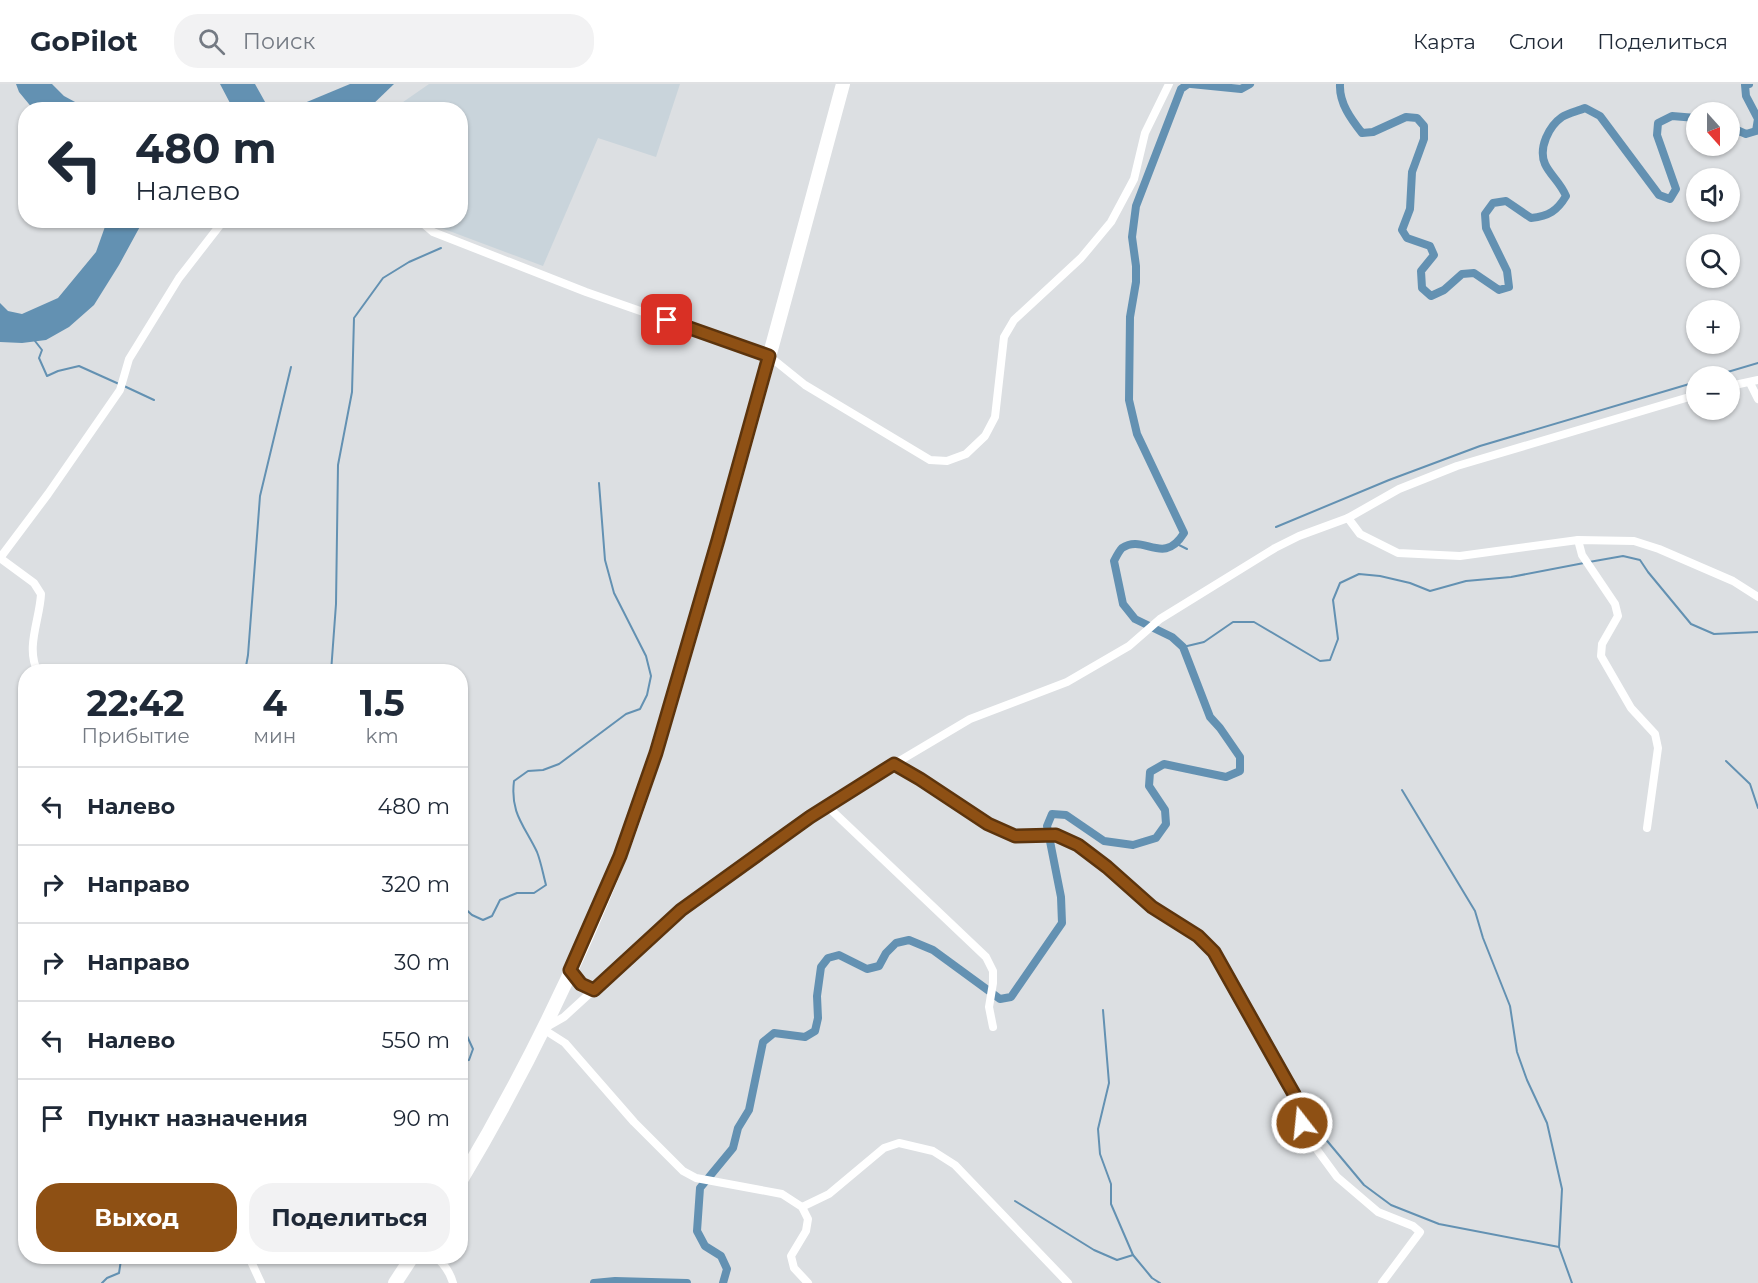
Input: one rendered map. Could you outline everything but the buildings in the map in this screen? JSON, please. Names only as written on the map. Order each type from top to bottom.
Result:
[{"type":"highway","points":[[468,1168],[521,1072],[570,970],[620,856],[656,753],[718,540],[843,84]]},
{"type":"highway","points":[[395,1283],[407,1264]]},
{"type":"street","points":[[428,228],[433,232],[586,292],[769,356],[805,385],[930,460],[947,461],[966,454],[985,436],[995,417],[1004,337],[1014,320],[1081,258],[1111,222],[1134,179],[1145,133],[1169,84]]},
{"type":"street","points":[[34,664],[33,644],[41,594],[34,583],[0,558],[48,494],[120,390],[129,359],[179,278],[218,228]]},
{"type":"street","points":[[1754,382],[1758,399]]},
{"type":"street","points":[[808,1283],[794,1268],[791,1256],[806,1231],[808,1219],[802,1207],[782,1194],[696,1178],[683,1171],[634,1122],[565,1043],[543,1029],[564,1017],[681,910],[827,806],[969,719],[1067,682],[1129,646],[1160,619],[1275,548],[1299,536],[1348,518],[1399,489],[1457,466],[1686,398]]},
{"type":"street","points":[[1348,518],[1360,534],[1398,553],[1460,556],[1578,540],[1635,541],[1733,581],[1758,597]]},
{"type":"street","points":[[1578,540],[1582,555],[1615,604],[1618,616],[1602,644],[1601,656],[1631,708],[1655,734],[1658,748],[1647,828]]},
{"type":"street","points":[[894,764],[988,824],[1015,836],[1056,835],[1078,845],[1152,907],[1198,936],[1214,952],[1294,1094],[1302,1123],[1326,1163],[1337,1177],[1378,1212],[1413,1226],[1420,1232],[1382,1283]]},
{"type":"street","points":[[827,806],[986,957],[993,971],[989,1007],[993,1027]]},
{"type":"street","points":[[570,970],[581,984],[594,990]]},
{"type":"street","points":[[802,1207],[829,1194],[884,1148],[899,1143],[933,1150],[955,1165],[1068,1283]]},
{"type":"street","points":[[252,1264],[261,1283]]},
{"type":"street","points":[[443,1264],[451,1275],[453,1283]]},
{"type":"shaded area","points":[[429,84],[680,84],[656,157],[598,138],[543,266],[441,228],[468,228],[468,102],[403,102]]},
{"type":"water","points":[[16,84],[52,84],[64,96],[75,102],[27,102]]},
{"type":"water","points":[[220,84],[255,84],[265,102],[229,102]]},
{"type":"water","points":[[350,84],[394,84],[375,102],[307,102]]},
{"type":"water","points":[[105,228],[139,228],[94,305],[69,327],[46,340],[22,343],[0,342],[0,303],[8,311],[22,314],[58,298],[96,252]]},
{"type":"waterway","points":[[723,1283],[727,1269],[721,1256],[705,1246],[697,1231],[700,1188],[733,1148],[738,1128],[749,1110],[763,1042],[774,1033],[805,1037],[815,1031],[821,967],[828,958],[839,955],[867,969],[879,966],[886,953],[896,943],[909,940],[933,950],[1000,999],[1011,997],[1062,923],[1061,897],[1047,826],[1052,814],[1066,815],[1104,841],[1133,845],[1156,838],[1166,824],[1165,810],[1149,786],[1150,772],[1164,764],[1226,777],[1240,771],[1240,757],[1210,717],[1183,647],[1172,637],[1135,619],[1123,604],[1114,561],[1122,548],[1130,544],[1161,549],[1169,548],[1184,533],[1137,434],[1129,400],[1130,317],[1136,282],[1132,237],[1136,206],[1181,89],[1188,84]]},
{"type":"waterway","points":[[1191,84],[1241,89],[1250,84]]},
{"type":"waterway","points":[[1340,84],[1341,98],[1362,133],[1373,132],[1406,117],[1417,118],[1424,126],[1424,139],[1412,172],[1410,209],[1402,230],[1407,238],[1430,246],[1434,255],[1421,271],[1422,288],[1431,296],[1444,290],[1462,274],[1474,273],[1499,290],[1509,287],[1507,271],[1486,228],[1485,214],[1493,203],[1506,201],[1531,218],[1548,214],[1559,205],[1566,196],[1545,164],[1543,151],[1549,132],[1562,117],[1585,108],[1600,116],[1659,195],[1670,199],[1676,189],[1657,135],[1658,123],[1672,116],[1686,117]]},
{"type":"waterway","points":[[1740,131],[1746,134],[1756,131],[1758,119],[1746,96],[1745,85],[1749,84]]},
{"type":"waterway","points":[[332,664],[336,604],[338,465],[352,392],[354,318],[383,278],[409,262],[441,248]]},
{"type":"waterway","points":[[35,341],[42,350],[39,358],[47,376],[79,366],[119,384]]},
{"type":"waterway","points":[[1740,368],[1758,363]]},
{"type":"waterway","points":[[246,664],[260,496],[291,367]]},
{"type":"waterway","points":[[1276,527],[1389,480],[1480,446],[1686,385]]},
{"type":"waterway","points":[[124,386],[154,400]]},
{"type":"waterway","points":[[468,911],[483,920],[492,916],[500,900],[517,893],[534,893],[546,885],[537,852],[516,810],[514,781],[528,771],[543,770],[559,764],[626,714],[640,709],[647,695],[651,676],[646,656],[614,593],[605,560],[599,483]]},
{"type":"waterway","points":[[1177,544],[1187,549]]},
{"type":"waterway","points":[[1589,562],[1623,556],[1640,560],[1691,624],[1714,634],[1758,632]]},
{"type":"waterway","points":[[1183,647],[1204,642],[1233,622],[1254,622],[1320,661],[1330,660],[1338,639],[1333,600],[1340,583],[1359,574],[1410,583],[1430,591],[1466,581],[1511,577],[1584,563]]},
{"type":"waterway","points":[[1726,761],[1750,784],[1758,808]]},
{"type":"waterway","points":[[1402,790],[1475,911],[1483,938],[1510,1006],[1517,1052],[1547,1123],[1562,1189],[1559,1247],[1572,1283]]},
{"type":"waterway","points":[[1103,1010],[1109,1083],[1098,1129],[1100,1154],[1111,1184],[1111,1204],[1133,1255],[1152,1278],[1160,1283]]},
{"type":"waterway","points":[[468,1038],[473,1049],[468,1060]]},
{"type":"waterway","points":[[1318,1130],[1364,1185],[1391,1205],[1439,1224],[1559,1247]]},
{"type":"waterway","points":[[1015,1201],[1094,1250],[1117,1260],[1133,1255]]},
{"type":"waterway","points":[[102,1283],[119,1273],[120,1264]]},
{"type":"waterway","points":[[594,1283],[615,1281],[687,1283]]},
{"type":"route","points":[[667,320],[769,356],[656,753],[620,856],[570,970],[581,984],[594,990],[681,910],[810,817],[894,764],[988,824],[1015,836],[1056,835],[1078,845],[1152,907],[1198,936],[1214,952],[1294,1094],[1302,1123]]}]
